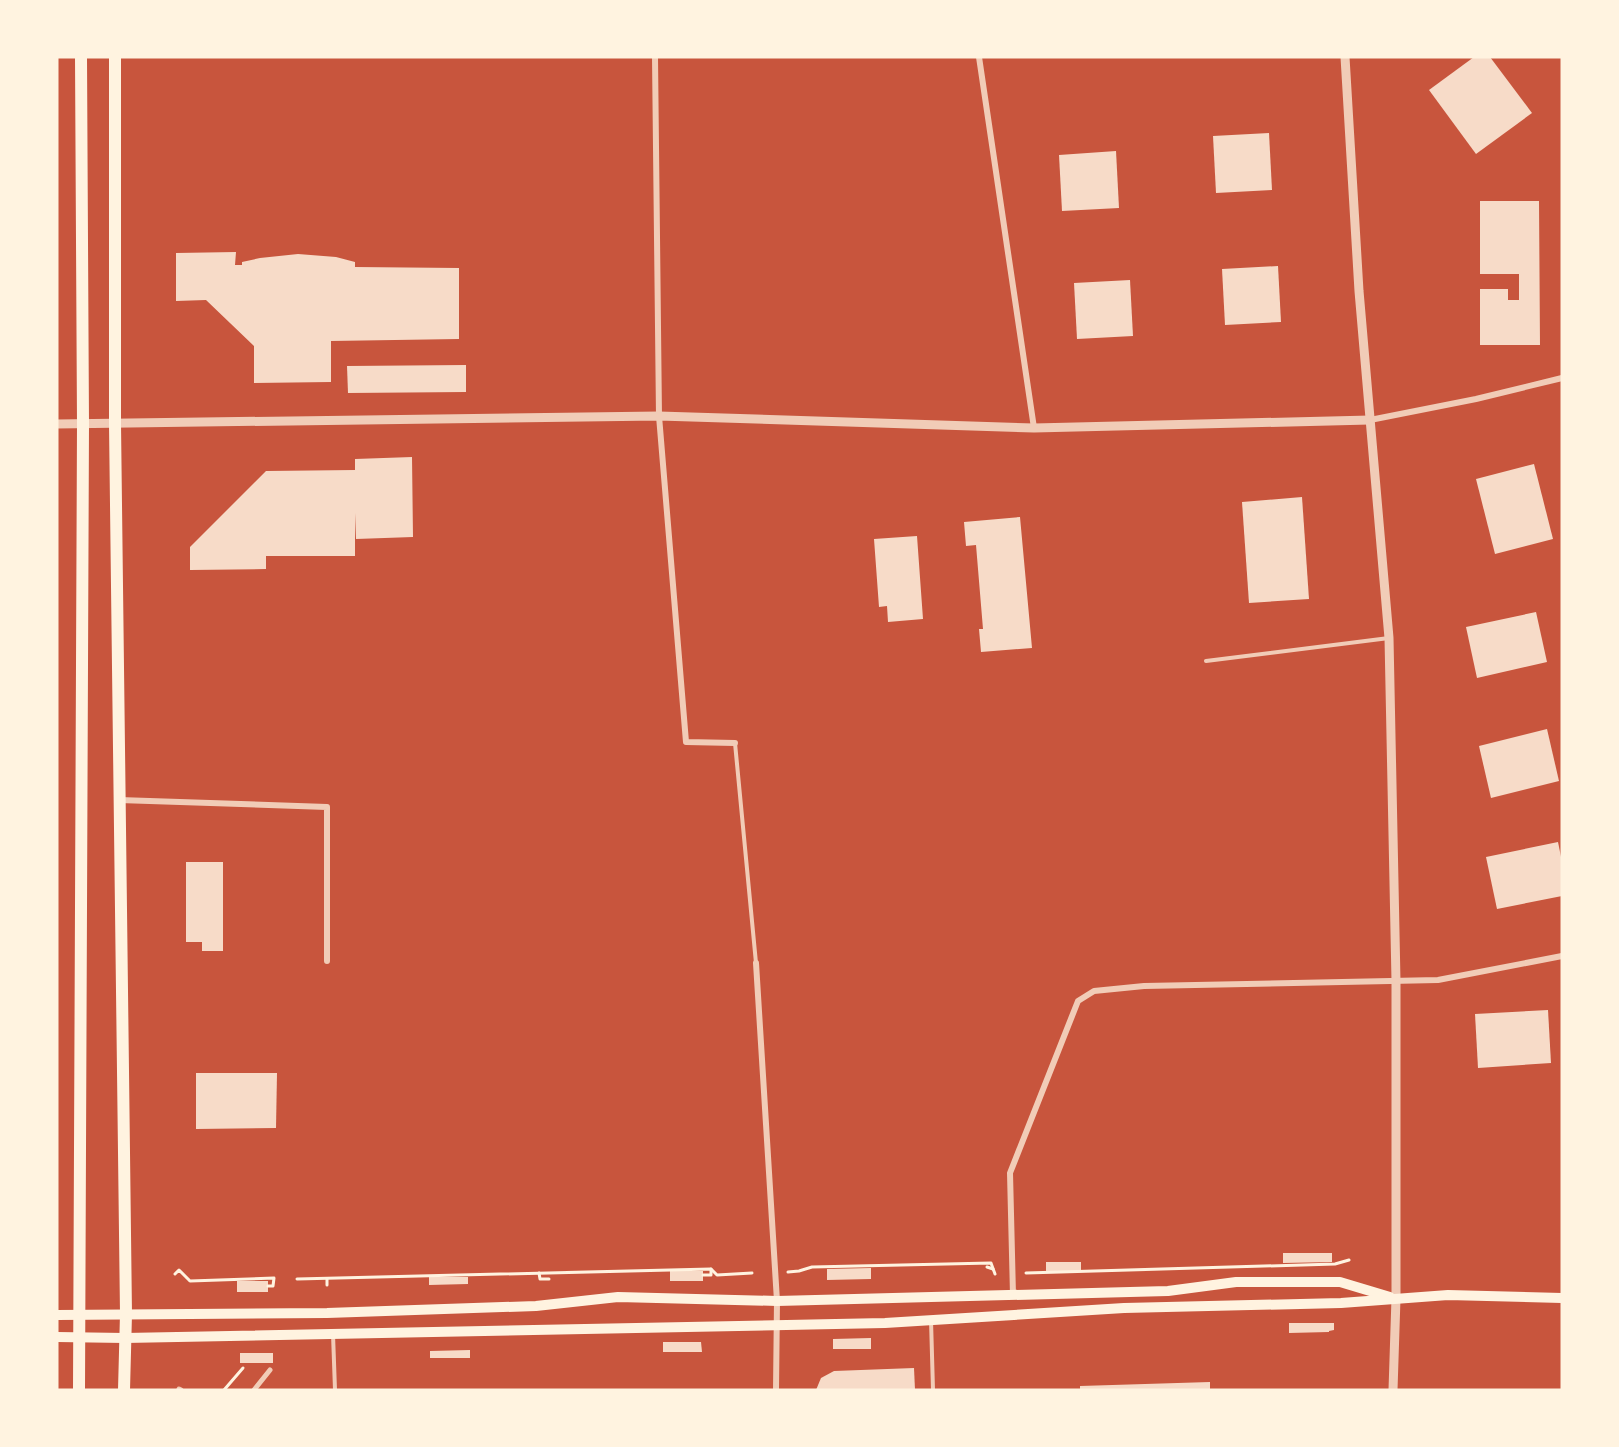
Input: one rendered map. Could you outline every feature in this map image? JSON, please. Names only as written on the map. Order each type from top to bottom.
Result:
[{"type":"main road","points":[[80,1390],[83,424],[81,57]]},
{"type":"main road","points":[[115,57],[118,800],[126,1314],[124,1390]]},
{"type":"main road","points":[[57,1315],[327,1313],[525,1307],[618,1297],[777,1301],[1168,1291],[1236,1282],[1340,1282],[1396,1298]]},
{"type":"main road","points":[[57,1337],[125,1338],[777,1325],[931,1320],[1124,1308],[1341,1303],[1448,1295],[1562,1299]]},
{"type":"street","points":[[655,57],[659,416],[686,741],[735,743]]},
{"type":"street","points":[[979,57],[1034,428]]},
{"type":"street","points":[[1345,57],[1359,291],[1389,638],[1396,981],[1394,1390]]},
{"type":"street","points":[[57,424],[659,416],[1034,428],[1370,420],[1476,399],[1562,378]]},
{"type":"street","points":[[118,800],[327,807],[327,961]]},
{"type":"street","points":[[1013,1295],[1010,1173],[1078,1001],[1094,991],[1144,986],[1438,980],[1562,956]]},
{"type":"street","points":[[756,963],[777,1301],[776,1390]]},
{"type":"street","points":[[254,1390],[270,1370]]},
{"type":"lane","points":[[1206,661],[1389,638]]},
{"type":"lane","points":[[735,743],[756,963]]},
{"type":"lane","points":[[931,1320],[933,1390]]},
{"type":"lane","points":[[333,1334],[335,1390]]},
{"type":"path","points":[[1026,1273],[1335,1264],[1349,1260]]},
{"type":"path","points":[[789,1272],[799,1272],[812,1267],[992,1263],[995,1274]]},
{"type":"path","points":[[987,1267],[993,1269]]},
{"type":"path","points":[[703,1275],[711,1275],[711,1269]]},
{"type":"path","points":[[297,1279],[711,1269],[717,1275],[752,1273]]},
{"type":"path","points":[[175,1274],[179,1270],[190,1281],[274,1278],[273,1286],[268,1286]]},
{"type":"path","points":[[539,1273],[540,1279],[549,1279]]},
{"type":"path","points":[[327,1279],[327,1285]]},
{"type":"path","points":[[224,1390],[243,1368]]},
{"type":"building","points":[[1474,57],[1490,57],[1532,113],[1476,154],[1429,90]]},
{"type":"building","points":[[1269,133],[1272,190],[1216,193],[1213,136]]},
{"type":"building","points":[[1116,151],[1119,208],[1062,211],[1059,155]]},
{"type":"building","points":[[1480,201],[1539,201],[1540,345],[1480,345],[1480,289],[1508,289],[1508,300],[1519,300],[1519,274],[1480,274]]},
{"type":"building","points":[[236,252],[235,265],[242,265],[242,262],[260,258],[298,254],[336,257],[355,262],[355,267],[459,268],[459,339],[331,341],[331,382],[254,383],[254,346],[206,300],[176,301],[176,253]]},
{"type":"building","points":[[1278,266],[1281,322],[1225,325],[1222,269]]},
{"type":"building","points":[[1130,280],[1133,336],[1077,339],[1074,283]]},
{"type":"building","points":[[466,365],[466,392],[348,393],[347,366]]},
{"type":"building","points":[[412,457],[413,537],[356,539],[355,513],[355,556],[266,556],[266,569],[190,570],[190,547],[266,471],[355,470],[355,459]]},
{"type":"building","points":[[1534,464],[1553,539],[1495,554],[1476,479]]},
{"type":"building","points":[[1302,497],[1309,599],[1249,603],[1242,502]]},
{"type":"building","points":[[1020,517],[1032,648],[981,652],[979,629],[983,629],[976,545],[966,546],[964,522]]},
{"type":"building","points":[[917,536],[923,619],[888,622],[887,606],[879,607],[874,539]]},
{"type":"building","points":[[1536,612],[1547,662],[1477,678],[1466,627]]},
{"type":"building","points":[[1547,729],[1559,781],[1491,798],[1479,746]]},
{"type":"building","points":[[1558,842],[1562,862],[1562,896],[1497,909],[1486,857]]},
{"type":"building","points":[[186,862],[223,862],[223,951],[202,951],[202,942],[186,942]]},
{"type":"building","points":[[1548,1010],[1551,1063],[1478,1068],[1475,1014]]},
{"type":"building","points":[[196,1073],[277,1073],[276,1128],[196,1129]]},
{"type":"building","points":[[1283,1253],[1332,1253],[1332,1262],[1283,1263]]},
{"type":"building","points":[[1046,1262],[1081,1262],[1081,1271],[1046,1271]]},
{"type":"building","points":[[871,1268],[871,1279],[827,1280],[827,1269]]},
{"type":"building","points":[[670,1271],[703,1271],[703,1281],[670,1281]]},
{"type":"building","points":[[429,1277],[468,1277],[468,1284],[429,1285]]},
{"type":"building","points":[[237,1281],[268,1281],[268,1292],[237,1292]]},
{"type":"building","points":[[1289,1323],[1334,1323],[1334,1330],[1289,1333]]},
{"type":"building","points":[[871,1338],[871,1349],[833,1349],[833,1339]]},
{"type":"building","points":[[663,1342],[701,1342],[702,1352],[663,1352]]},
{"type":"building","points":[[470,1350],[470,1358],[430,1358],[430,1351]]},
{"type":"building","points":[[240,1353],[273,1353],[273,1363],[240,1363]]},
{"type":"building","points":[[914,1368],[915,1390],[816,1390],[821,1378],[834,1371]]},
{"type":"building","points":[[1210,1382],[1210,1390],[1080,1390],[1080,1386]]}]
